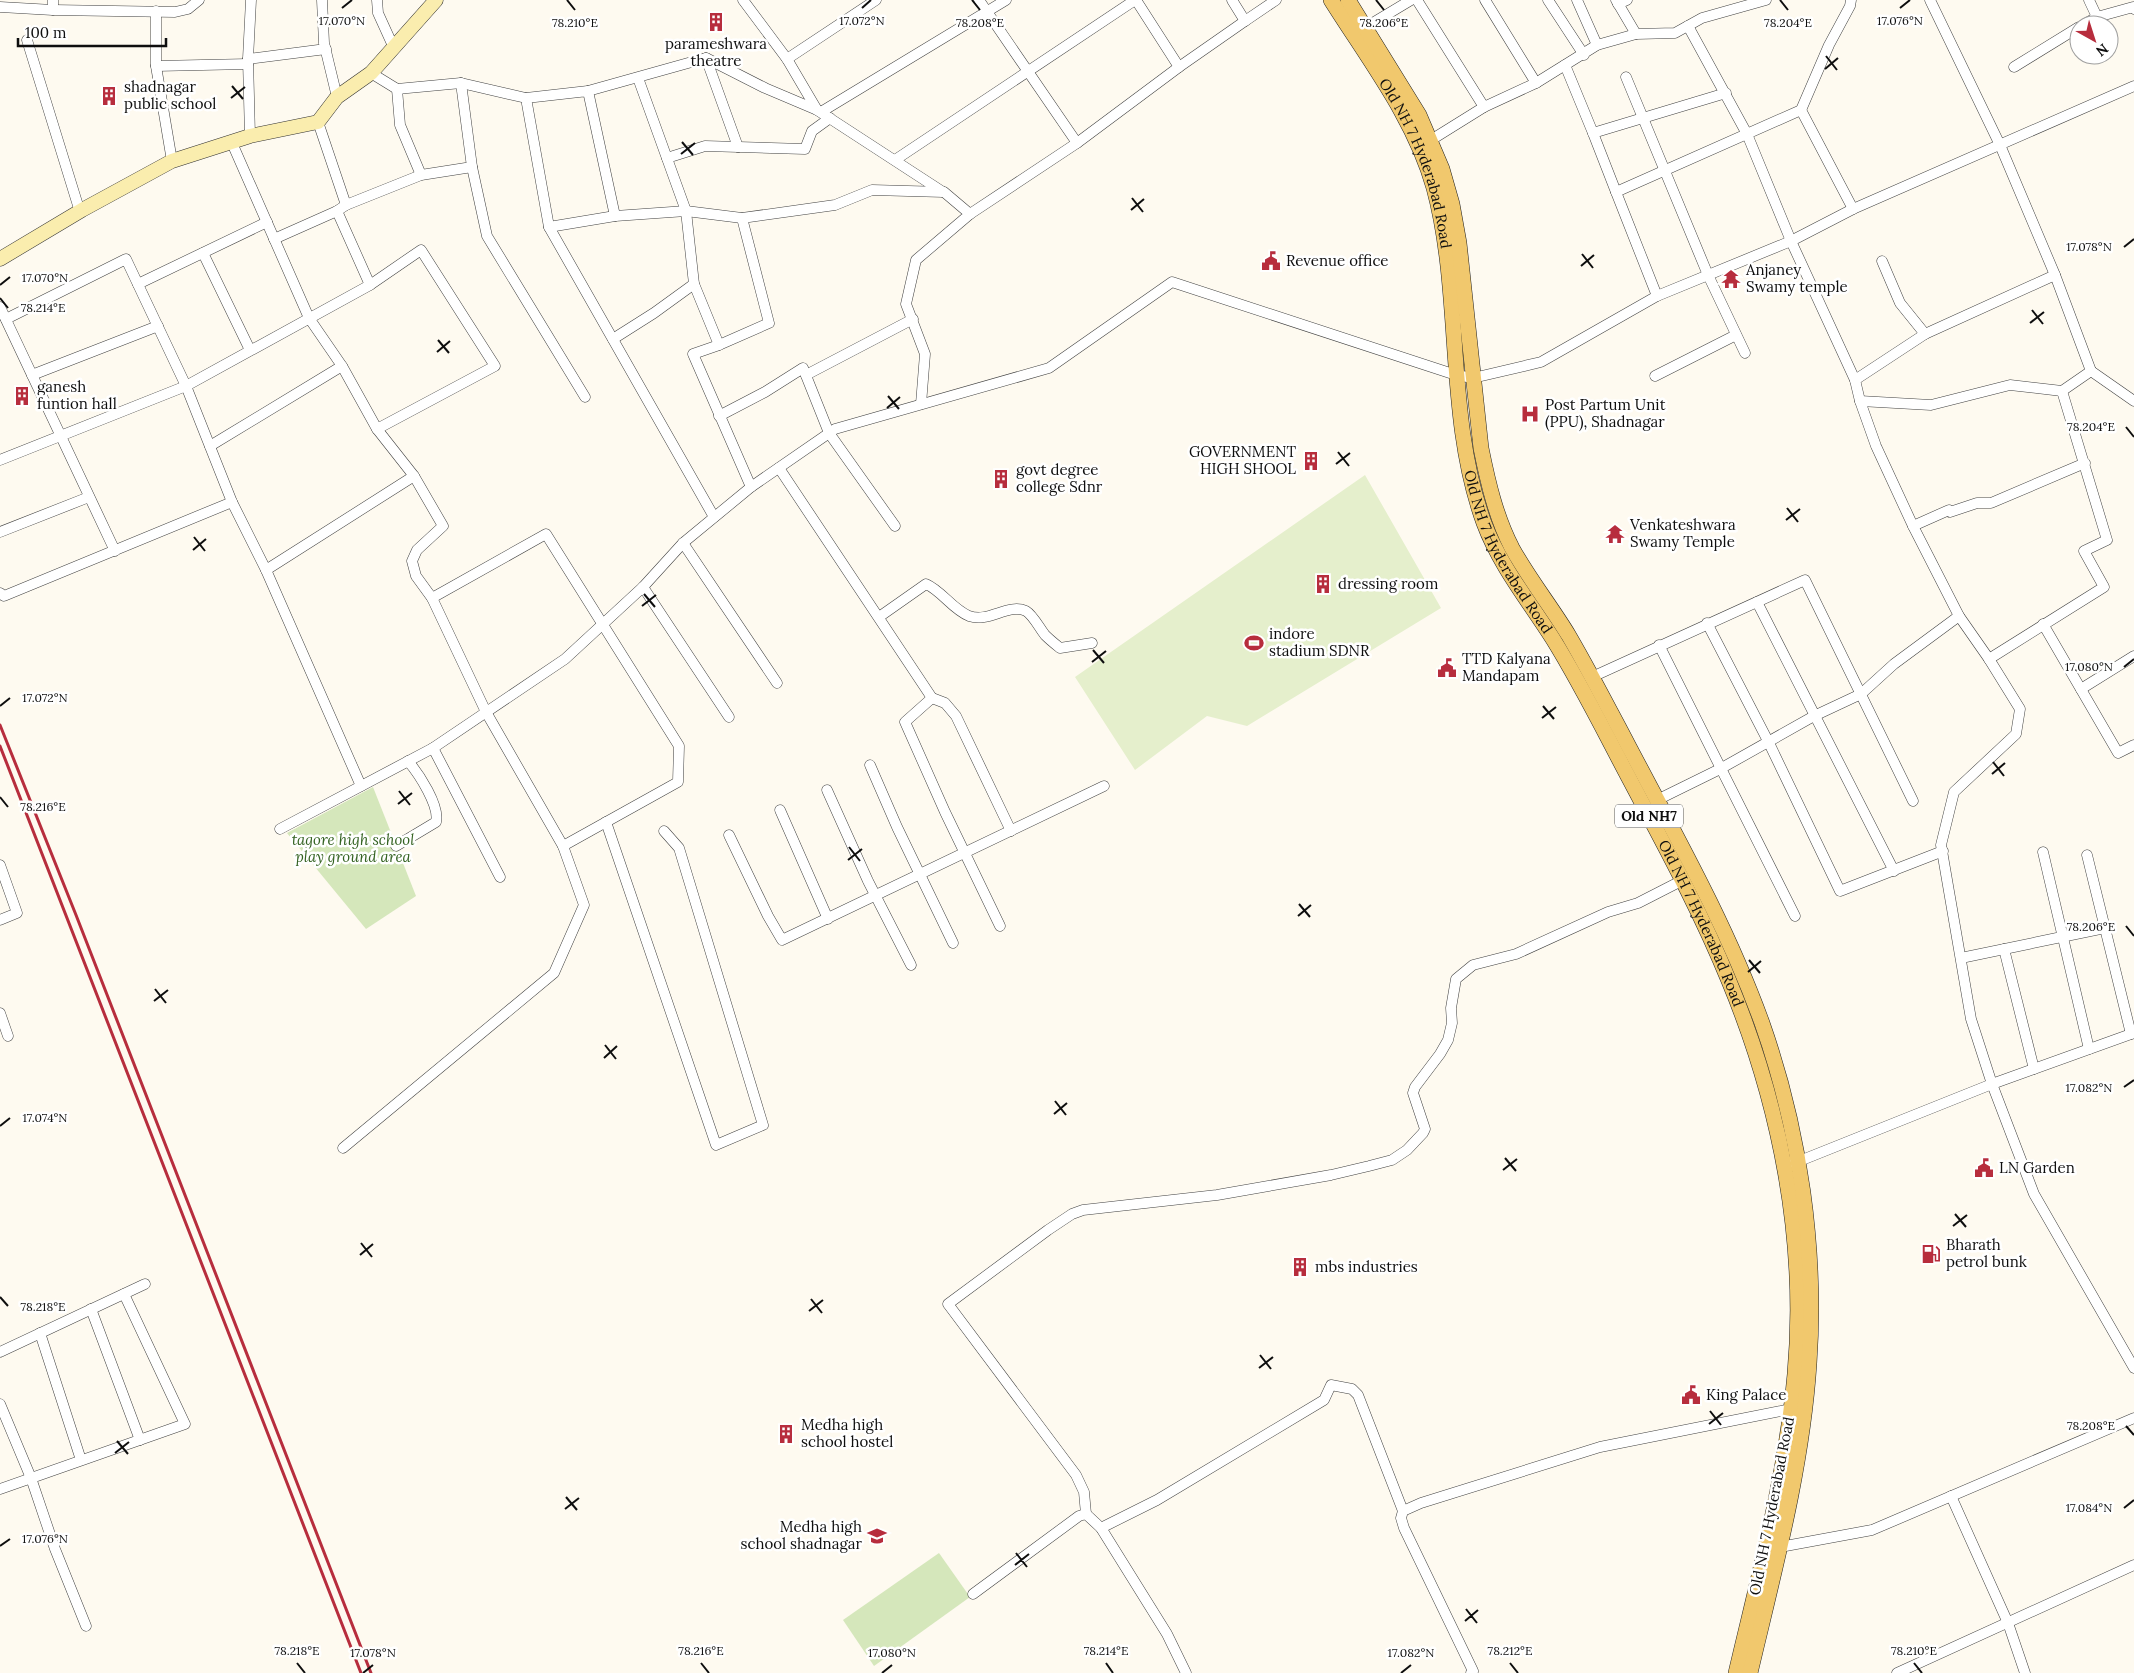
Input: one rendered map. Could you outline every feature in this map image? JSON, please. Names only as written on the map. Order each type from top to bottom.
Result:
[{"type":"main road","points":[[0,259],[172,161],[250,136],[318,122],[337,97],[370,73],[436,0]]},
{"type":"main road","name":"Old NH 7 Hyderabad Road","points":[[1331,0],[1409,126],[1431,179],[1442,227],[1456,375],[1468,461],[1483,521],[1505,567],[1572,671],[1683,880],[1728,979],[1746,1025],[1776,1124],[1791,1164],[1797,1342],[1791,1409],[1765,1549],[1736,1673]]},
{"type":"main road","name":"Old NH 7 Hyderabad Road","points":[[1348,0],[1405,90],[1431,140],[1452,204],[1483,456],[1487,480],[1497,513],[1511,546],[1567,633],[1592,677],[1696,873],[1746,984],[1762,1024],[1778,1076],[1791,1164],[1807,1228],[1810,1286],[1809,1364],[1802,1434],[1780,1547],[1750,1673]]},
{"type":"street","points":[[0,7],[53,5],[175,12],[188,9],[199,0]]},
{"type":"street","points":[[250,136],[248,61],[251,0]]},
{"type":"street","points":[[322,0],[326,49],[337,97]]},
{"type":"street","points":[[377,0],[378,13],[393,46]]},
{"type":"street","points":[[744,0],[787,59],[819,111]]},
{"type":"street","points":[[787,59],[876,0]]},
{"type":"street","points":[[978,0],[1077,143]]},
{"type":"street","points":[[819,111],[1006,0]]},
{"type":"street","points":[[895,160],[1136,0],[1179,67]]},
{"type":"street","points":[[1232,0],[1245,21]]},
{"type":"street","points":[[921,404],[925,354],[906,304],[916,260],[970,214],[1077,143],[1179,67],[1276,0]]},
{"type":"street","points":[[1366,27],[1411,0]]},
{"type":"street","points":[[1417,0],[1484,107]]},
{"type":"street","points":[[1485,0],[1536,83]]},
{"type":"street","points":[[1548,0],[1584,55]]},
{"type":"street","points":[[1577,0],[1597,45]]},
{"type":"street","points":[[1431,140],[1484,107],[1536,83],[1584,55],[1597,45],[1636,34],[1675,33],[1702,18],[1766,0]]},
{"type":"street","points":[[1616,192],[1800,110],[1829,45],[1850,6],[1851,0]]},
{"type":"street","points":[[1930,0],[2000,145],[2055,275],[2091,371],[2134,401]]},
{"type":"street","points":[[2089,0],[2096,15]]},
{"type":"street","points":[[1620,1],[1636,34]]},
{"type":"street","points":[[2101,15],[2133,7],[2134,9]]},
{"type":"street","points":[[156,10],[156,66],[172,161]]},
{"type":"street","points":[[1688,26],[1747,134],[1791,241],[1855,380],[1860,401],[1876,446],[1913,526],[1959,616],[1989,658],[2020,709],[2016,734],[1954,792],[1942,845],[1971,1019],[1992,1084],[2034,1194],[2134,1368]]},
{"type":"street","points":[[2014,67],[2069,33]]},
{"type":"street","points":[[27,40],[80,212]]},
{"type":"street","points":[[156,66],[248,61],[326,49]]},
{"type":"street","points":[[706,58],[738,147]]},
{"type":"street","points":[[370,73],[397,89],[461,83],[526,98],[588,91],[706,58],[765,88],[819,111],[944,192],[970,214]]},
{"type":"street","points":[[1565,65],[1657,296]]},
{"type":"street","points":[[1626,77],[1708,275],[1745,353]]},
{"type":"street","points":[[638,78],[686,210],[694,284],[719,345]]},
{"type":"street","points":[[461,83],[472,167],[487,236],[585,397]]},
{"type":"street","points":[[280,829],[433,748],[565,659],[643,587],[683,543],[714,516],[835,429],[1049,368],[1172,282],[1456,375],[1472,378],[1541,362],[1657,296],[1791,241],[1853,209],[2134,86]]},
{"type":"street","points":[[397,89],[400,124],[421,175]]},
{"type":"street","points":[[588,91],[614,216]]},
{"type":"street","points":[[1593,133],[1726,93]]},
{"type":"street","points":[[526,98],[549,227],[714,516]]},
{"type":"street","points":[[1800,110],[1853,209]]},
{"type":"street","points":[[667,158],[705,146],[805,150],[812,131],[830,118]]},
{"type":"street","points":[[318,122],[346,205]]},
{"type":"street","points":[[232,143],[309,318],[342,366],[377,429],[414,476],[443,526],[418,550],[412,561],[416,576],[432,598],[486,712],[563,846],[584,905],[554,973],[343,1148]]},
{"type":"street","points":[[274,240],[346,205],[421,175],[472,167]]},
{"type":"street","points":[[549,227],[614,216],[686,210],[742,218],[835,205],[872,190],[944,192]]},
{"type":"street","points":[[337,211],[370,285]]},
{"type":"street","points":[[742,218],[769,323],[719,345],[692,354],[751,488]]},
{"type":"street","points":[[138,284],[267,222]]},
{"type":"street","points":[[0,460],[186,386],[370,285],[421,250],[494,366],[377,429]]},
{"type":"street","points":[[203,252],[250,350]]},
{"type":"street","points":[[4,322],[126,259],[186,386],[232,502],[266,570],[361,786]]},
{"type":"street","points":[[1882,261],[1900,303],[1925,334]]},
{"type":"street","points":[[1855,380],[1925,334],[2055,275]]},
{"type":"street","points":[[613,338],[654,313],[694,284]]},
{"type":"street","points":[[0,306],[4,322],[32,376],[115,551]]},
{"type":"street","points":[[806,374],[912,319]]},
{"type":"street","points":[[32,376],[158,326]]},
{"type":"street","points":[[1655,376],[1736,335]]},
{"type":"street","points":[[210,446],[342,366]]},
{"type":"street","points":[[719,416],[765,392],[803,368],[829,433],[895,526]]},
{"type":"street","points":[[1860,401],[1931,405],[2010,385],[2062,391],[2091,371]]},
{"type":"street","points":[[1989,658],[2104,586],[2084,551],[2107,540],[2062,391]]},
{"type":"street","points":[[1913,526],[1949,510],[1950,512],[1977,504],[1991,503],[2085,463]]},
{"type":"street","points":[[779,468],[932,698],[945,703],[956,716],[1011,831]]},
{"type":"street","points":[[266,570],[414,476]]},
{"type":"street","points":[[0,532],[89,496]]},
{"type":"street","points":[[0,593],[4,596],[232,502]]},
{"type":"street","points":[[432,598],[546,534],[679,746],[678,782],[563,846]]},
{"type":"street","points":[[683,543],[777,684]]},
{"type":"street","points":[[1592,677],[1805,580],[1913,801]]},
{"type":"street","points":[[879,617],[926,584],[933,587],[950,603],[970,616],[988,617],[1016,609],[1027,612],[1047,637],[1060,648],[1092,643]]},
{"type":"street","points":[[643,587],[729,717]]},
{"type":"street","points":[[1757,602],[1894,871]]},
{"type":"street","points":[[1658,800],[1769,743],[1814,716],[1861,694],[1894,664],[1959,616]]},
{"type":"street","points":[[1707,623],[1769,743],[1840,891],[1943,851]]},
{"type":"street","points":[[2043,624],[2118,753],[2134,745]]},
{"type":"street","points":[[1659,646],[1795,916]]},
{"type":"street","points":[[2081,689],[2134,656]]},
{"type":"street","points":[[932,698],[905,722],[945,812],[1000,926]]},
{"type":"street","points":[[433,748],[500,877]]},
{"type":"street","points":[[396,846],[436,822],[437,817],[425,786],[408,761]]},
{"type":"street","points":[[870,765],[953,944]]},
{"type":"street","points":[[729,835],[768,916],[782,940],[1104,786]]},
{"type":"street","points":[[827,790],[876,896],[911,965]]},
{"type":"street","points":[[780,810],[828,919]]},
{"type":"street","points":[[606,822],[716,1145],[763,1125],[679,848],[664,831]]},
{"type":"street","points":[[2043,852],[2088,1049]]},
{"type":"street","points":[[1791,1164],[1992,1084],[2132,1033],[2087,854]]},
{"type":"street","points":[[0,865],[17,913],[0,920]]},
{"type":"street","points":[[1186,1673],[1167,1634],[1101,1528],[1086,1514],[1084,1492],[1076,1475],[948,1304],[1048,1230],[1072,1214],[1083,1210],[1217,1195],[1331,1175],[1392,1160],[1416,1142],[1425,1129],[1413,1093],[1415,1086],[1440,1054],[1448,1040],[1452,1023],[1451,1008],[1456,979],[1473,965],[1516,954],[1608,912],[1638,903],[1683,880]]},
{"type":"street","points":[[1961,958],[2105,928]]},
{"type":"street","points":[[2004,949],[2034,1069]]},
{"type":"street","points":[[0,1013],[8,1036]]},
{"type":"street","points":[[0,1352],[145,1284]]},
{"type":"street","points":[[0,1489],[185,1424],[124,1294]]},
{"type":"street","points":[[91,1310],[140,1440]]},
{"type":"street","points":[[40,1333],[82,1460]]},
{"type":"street","points":[[1101,1528],[1157,1500],[1324,1400],[1332,1384],[1352,1389],[1358,1395],[1403,1512],[1401,1518],[1404,1528],[1473,1671],[1472,1673]]},
{"type":"street","points":[[0,1404],[31,1478],[55,1549],[86,1626]]},
{"type":"street","points":[[1403,1512],[1421,1502],[1600,1447],[1791,1409]]},
{"type":"street","points":[[1780,1547],[1872,1530],[2134,1418]]},
{"type":"street","points":[[1951,1496],[2008,1623],[2025,1673]]},
{"type":"street","points":[[973,1594],[1079,1516],[1086,1514]]},
{"type":"street","points":[[1897,1673],[2134,1565]]},
{"type":"green space","name":"indore stadium SDNR","points":[[1365,475],[1441,608],[1247,726],[1207,716],[1135,770],[1075,677]]},
{"type":"green space","name":"tagore high school play ground area","points":[[373,787],[416,896],[366,929],[287,833]]},
{"type":"green space","points":[[939,1553],[970,1597],[874,1666],[843,1620]]},
{"type":"railway","points":[[0,725],[76,915],[371,1673]]},
{"type":"railway","points":[[0,746],[361,1673]]},
{"type":"place","name":"parameshwara theatre","points":[[716,22]]},
{"type":"place","name":"shadnagar public school","points":[[109,96]]},
{"type":"place","name":"Revenue office","points":[[1271,261]]},
{"type":"place","name":"Anjaney Swamy temple","points":[[1731,279]]},
{"type":"place","name":"ganesh funtion hall","points":[[22,396]]},
{"type":"place","name":"Post Partum Unit (PPU), Shadnagar","points":[[1530,414]]},
{"type":"place","name":"GOVERNMENT HIGH SHOOL","points":[[1311,461]]},
{"type":"place","name":"govt degree college Sdnr","points":[[1001,479]]},
{"type":"place","name":"Venkateshwara Swamy Temple","points":[[1615,534]]},
{"type":"place","name":"dressing room","points":[[1323,584]]},
{"type":"place","name":"indore stadium SDNR","points":[[1254,643]]},
{"type":"place","name":"TTD Kalyana Mandapam","points":[[1447,668]]},
{"type":"place","name":"LN Garden","points":[[1984,1168]]},
{"type":"place","name":"Bharath petrol bunk","points":[[1931,1254]]},
{"type":"place","name":"mbs industries","points":[[1300,1267]]},
{"type":"place","name":"King Palace","points":[[1691,1395]]},
{"type":"place","name":"Medha high school hostel","points":[[786,1434]]},
{"type":"place","name":"Medha high school shadnagar","points":[[877,1536]]}]
